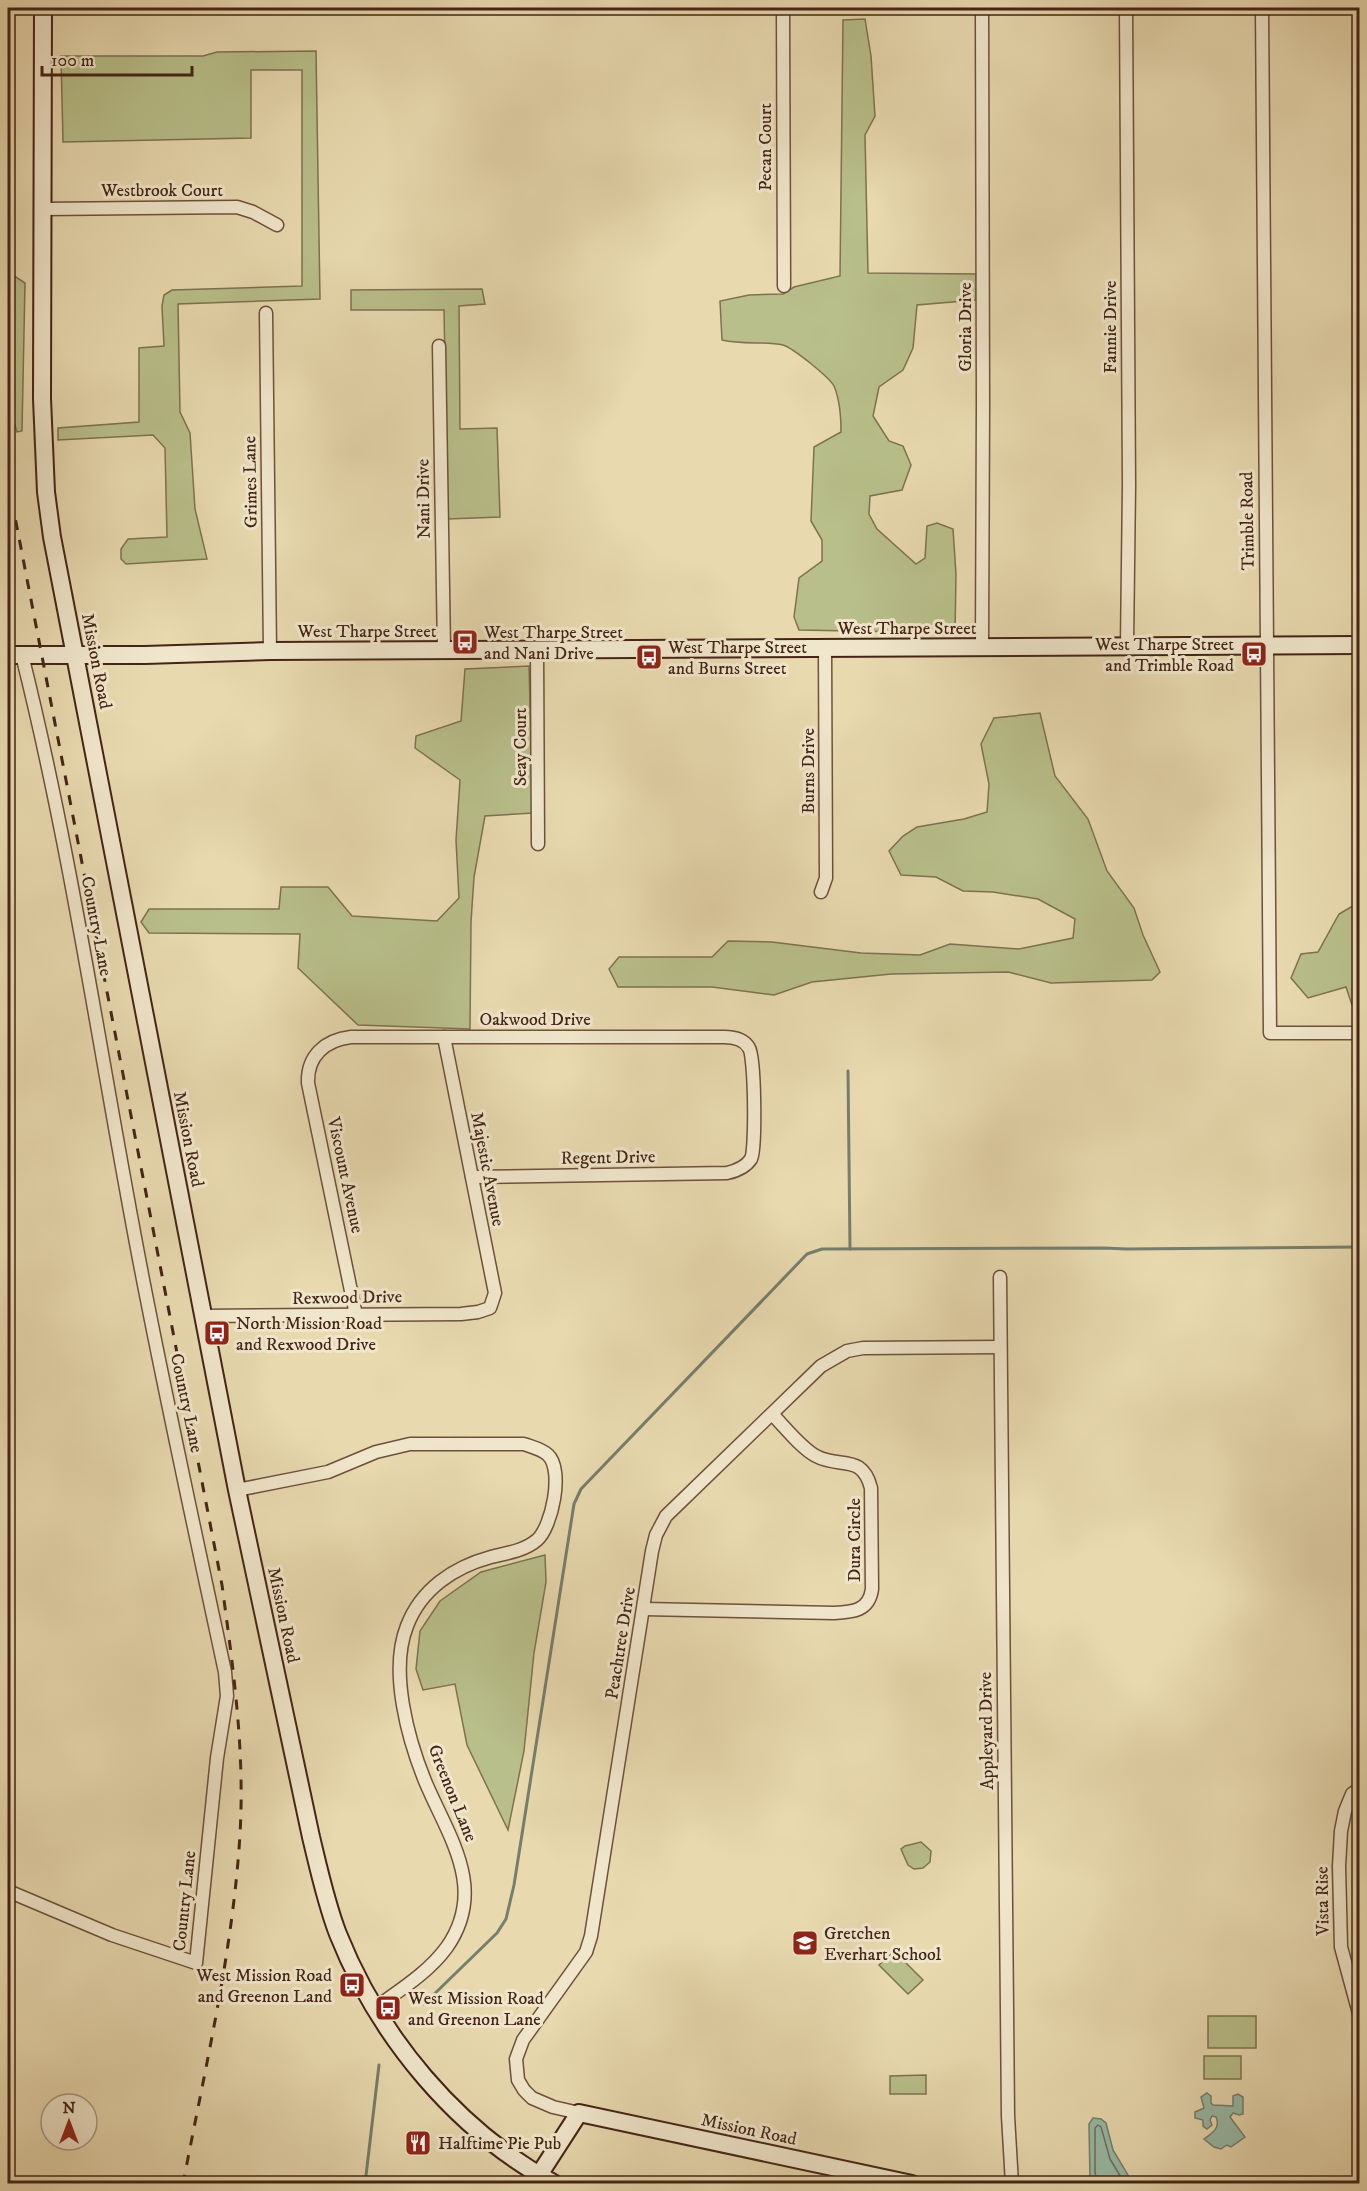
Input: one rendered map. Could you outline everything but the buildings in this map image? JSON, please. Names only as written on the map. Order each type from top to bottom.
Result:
[{"type":"main road","name":"Mission Road","points":[[43,8],[42,399],[46,492],[52,537],[237,1490],[325,1894],[346,1953],[375,2008],[411,2062],[444,2098],[502,2150],[537,2179],[555,2184]]},
{"type":"main road","name":"West Tharpe Street","points":[[12,654],[1359,645]]},
{"type":"main road","name":"Mission Road","points":[[579,2113],[912,2184]]},
{"type":"main road","points":[[537,2179],[579,2113]]},
{"type":"street","name":"Pecan Court","points":[[783,8],[784,286]]},
{"type":"street","name":"Gloria Drive","points":[[982,8],[982,647]]},
{"type":"street","name":"Fannie Drive","points":[[1126,8],[1129,473],[1127,646]]},
{"type":"street","name":"Trimble Road","points":[[1262,8],[1270,1033],[1359,1034]]},
{"type":"street","name":"Westbrook Court","points":[[44,209],[237,207],[253,212],[277,225]]},
{"type":"street","name":"Grimes Lane","points":[[266,313],[270,651]]},
{"type":"street","name":"Nani Drive","points":[[439,346],[444,650]]},
{"type":"street","name":"Burns Drive","points":[[821,892],[826,878],[825,648]]},
{"type":"street","name":"Seay Court","points":[[537,650],[538,844]]},
{"type":"street","name":"Country Lane","points":[[8,1891],[112,1935],[196,1963],[217,1758],[227,1696],[223,1661],[140,1264],[98,1027],[51,784],[12,654]]},
{"type":"street","name":"Oakwood Drive","points":[[324,1047],[332,1041],[351,1037],[724,1037],[740,1040],[747,1045],[752,1057],[754,1146],[745,1167]]},
{"type":"street","name":"Majestic Avenue","points":[[444,1037],[495,1293],[490,1308]]},
{"type":"street","name":"Viscount Avenue","points":[[324,1047],[310,1064],[308,1083],[356,1315]]},
{"type":"street","name":"Regent Drive","points":[[472,1177],[727,1173],[745,1167]]},
{"type":"street","name":"Appleyard Drive","points":[[1000,1277],[1008,2116],[1012,2184]]},
{"type":"street","name":"Rexwood Drive","points":[[204,1316],[461,1314],[490,1308]]},
{"type":"street","name":"Peachtree Drive","points":[[579,2113],[553,2107],[532,2098],[518,2080],[516,2059],[523,2040],[586,1952],[591,1936],[652,1551],[660,1525],[666,1516],[821,1366],[847,1351],[863,1348],[1000,1347]]},
{"type":"street","name":"Dura Circle","points":[[644,1609],[834,1613],[859,1611],[869,1602],[872,1589],[871,1488],[866,1473],[855,1465],[815,1456],[772,1414]]},
{"type":"street","name":"Greenon Lane","points":[[237,1490],[328,1472],[376,1452],[410,1444],[524,1444],[548,1455],[555,1471],[549,1518],[539,1539],[529,1546],[461,1567],[446,1576],[428,1593],[415,1610],[407,1626],[400,1659],[400,1681],[404,1704],[425,1781],[456,1846],[462,1864],[464,1898],[455,1932],[447,1947],[419,1975],[375,2008]]},
{"type":"street","name":"Vista Rise","points":[[1359,1788],[1352,1794],[1345,1811],[1341,1831],[1339,1866],[1341,1947],[1359,2017]]},
{"type":"green space","points":[[865,19],[871,56],[875,116],[865,135],[868,273],[976,274],[976,300],[917,305],[913,348],[903,370],[879,387],[873,416],[889,441],[903,446],[911,465],[902,490],[870,496],[869,514],[877,529],[916,564],[925,558],[927,526],[937,523],[953,529],[956,574],[955,633],[799,630],[794,617],[799,578],[822,561],[822,540],[811,521],[814,447],[841,432],[838,397],[834,386],[825,376],[788,347],[722,340],[720,301],[749,295],[783,294],[794,287],[840,276],[843,20]]},
{"type":"green space","points":[[316,51],[320,299],[178,304],[180,412],[190,433],[195,509],[207,559],[126,564],[121,559],[121,549],[128,539],[167,537],[165,448],[153,435],[58,440],[58,428],[139,422],[139,348],[164,346],[162,306],[164,295],[172,290],[302,286],[302,70],[251,70],[251,138],[63,142],[61,56],[203,56],[217,52]]},
{"type":"green space","points":[[8,272],[25,283],[22,431],[17,432],[8,401]]},
{"type":"green space","points":[[482,289],[485,304],[459,306],[460,429],[497,428],[500,517],[448,519],[444,310],[351,310],[351,290]]},
{"type":"green space","points":[[529,666],[533,813],[485,816],[474,877],[471,922],[470,1029],[358,1025],[298,968],[300,934],[149,933],[141,922],[149,909],[279,909],[281,887],[328,887],[352,916],[437,921],[459,898],[456,840],[460,780],[415,748],[416,736],[461,721],[465,669]]},
{"type":"green space","points":[[1040,713],[1055,776],[1088,819],[1107,871],[1134,908],[1143,935],[1160,972],[1152,980],[1051,983],[1008,972],[891,974],[812,982],[774,995],[712,987],[618,987],[609,969],[619,957],[712,957],[728,941],[772,942],[861,953],[920,955],[950,944],[1019,949],[1073,938],[1075,919],[1038,899],[993,892],[963,891],[936,877],[901,875],[889,851],[903,836],[917,827],[964,819],[987,812],[989,784],[981,744],[994,718]]},
{"type":"green space","points":[[1351,907],[1359,907],[1359,1009],[1352,1005],[1346,987],[1308,998],[1291,978],[1301,954],[1318,952],[1339,914]]},
{"type":"green space","points":[[545,1555],[546,1582],[534,1653],[524,1751],[508,1830],[467,1745],[455,1684],[423,1690],[416,1669],[420,1631],[440,1601],[481,1572]]},
{"type":"green space","points":[[921,1842],[931,1851],[930,1862],[923,1868],[914,1869],[908,1865],[901,1849]]},
{"type":"green space","points":[[894,1951],[923,1980],[908,1994],[879,1965]]},
{"type":"green space","points":[[1208,2016],[1256,2016],[1256,2048],[1208,2048]]},
{"type":"green space","points":[[1204,2056],[1241,2056],[1241,2079],[1204,2079]]},
{"type":"green space","points":[[926,2075],[926,2094],[890,2094],[890,2076]]},
{"type":"water","points":[[1207,2093],[1211,2096],[1213,2105],[1233,2106],[1233,2096],[1238,2094],[1243,2097],[1243,2114],[1233,2113],[1230,2117],[1245,2137],[1231,2147],[1227,2145],[1221,2149],[1214,2147],[1204,2139],[1215,2130],[1217,2124],[1216,2117],[1212,2116],[1210,2120],[1212,2125],[1207,2129],[1203,2126],[1203,2120],[1195,2118],[1195,2112],[1204,2108],[1201,2097]]},
{"type":"water","points":[[1093,2118],[1101,2119],[1106,2123],[1113,2150],[1128,2175],[1130,2183],[1090,2180],[1089,2124]]},
{"type":"waterway","points":[[848,1071],[850,1249]]},
{"type":"waterway","points":[[424,2004],[497,1933],[506,1919],[514,1885],[574,1504],[581,1489],[807,1254],[822,1249],[1360,1247]]},
{"type":"waterway","points":[[365,2184],[379,2065]]},
{"type":"railway","points":[[8,481],[222,1585],[234,1678],[241,1771],[240,1834],[236,1878],[225,1966],[183,2184]]},
{"type":"place","name":"West Tharpe Street and Nani Drive","points":[[465,642]]},
{"type":"place","name":"West Tharpe Street and Trimble Road","points":[[1254,654]]},
{"type":"place","name":"West Tharpe Street and Burns Street","points":[[649,657]]},
{"type":"place","name":"North Mission Road and Rexwood Drive","points":[[217,1333]]},
{"type":"place","name":"Gretchen Everhart School","points":[[805,1943]]},
{"type":"place","name":"West Mission Road and Greenon Land","points":[[352,1985]]},
{"type":"place","name":"West Mission Road and Greenon Lane","points":[[388,2008]]},
{"type":"place","name":"Halftime Pie Pub","points":[[418,2143]]}]
